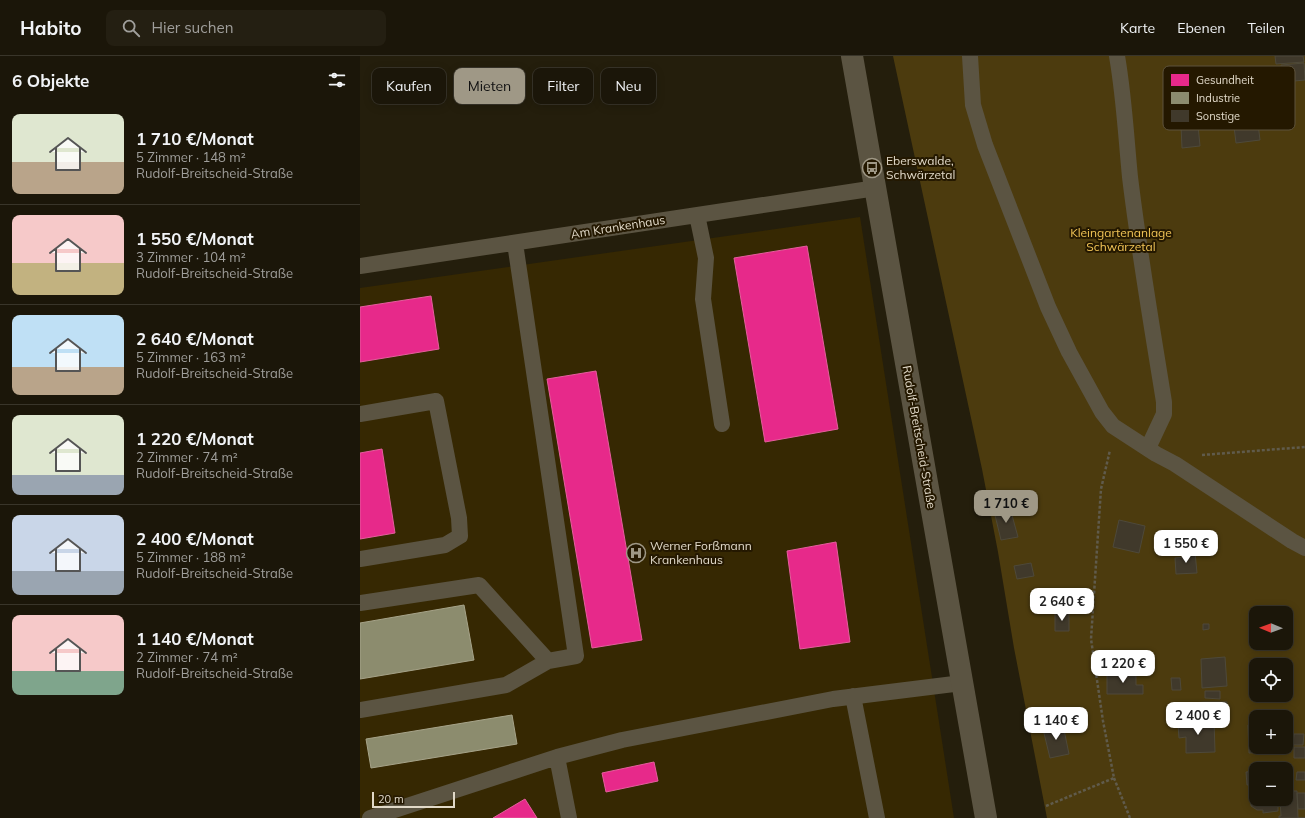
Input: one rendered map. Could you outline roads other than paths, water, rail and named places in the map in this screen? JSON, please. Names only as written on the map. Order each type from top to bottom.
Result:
[{"type":"street","name":"Rudolf-Breitscheid-Straße","points":[[852,56],[986,818]]},
{"type":"lane","points":[[970,56],[973,105],[985,145],[1048,307],[1069,352],[1102,412],[1113,426],[1305,548]]},
{"type":"lane","points":[[1117,56],[1130,176],[1145,286],[1164,402],[1164,414],[1148,448]]},
{"type":"lane","name":"Am Krankenhaus","points":[[360,266],[876,188]]},
{"type":"lane","points":[[697,215],[706,258],[703,299],[722,424]]},
{"type":"lane","points":[[360,710],[506,685],[548,662],[576,656],[515,242]]},
{"type":"lane","points":[[360,414],[436,401],[459,518],[460,536],[445,545],[360,559]]},
{"type":"lane","points":[[360,603],[479,585],[548,662]]},
{"type":"lane","points":[[370,818],[557,757],[622,740],[833,699],[962,683]]},
{"type":"lane","points":[[853,696],[877,818]]},
{"type":"lane","points":[[557,757],[569,818]]},
{"type":"place","name":"Eberswalde, Schwärzetal","points":[[872,168]]},
{"type":"place","name":"Werner Forßmann Krankenhaus","points":[[636,553]]},
{"type":"park label","name":"Kleingartenanlage Schwärzetal","points":[[1121,240]]}]
